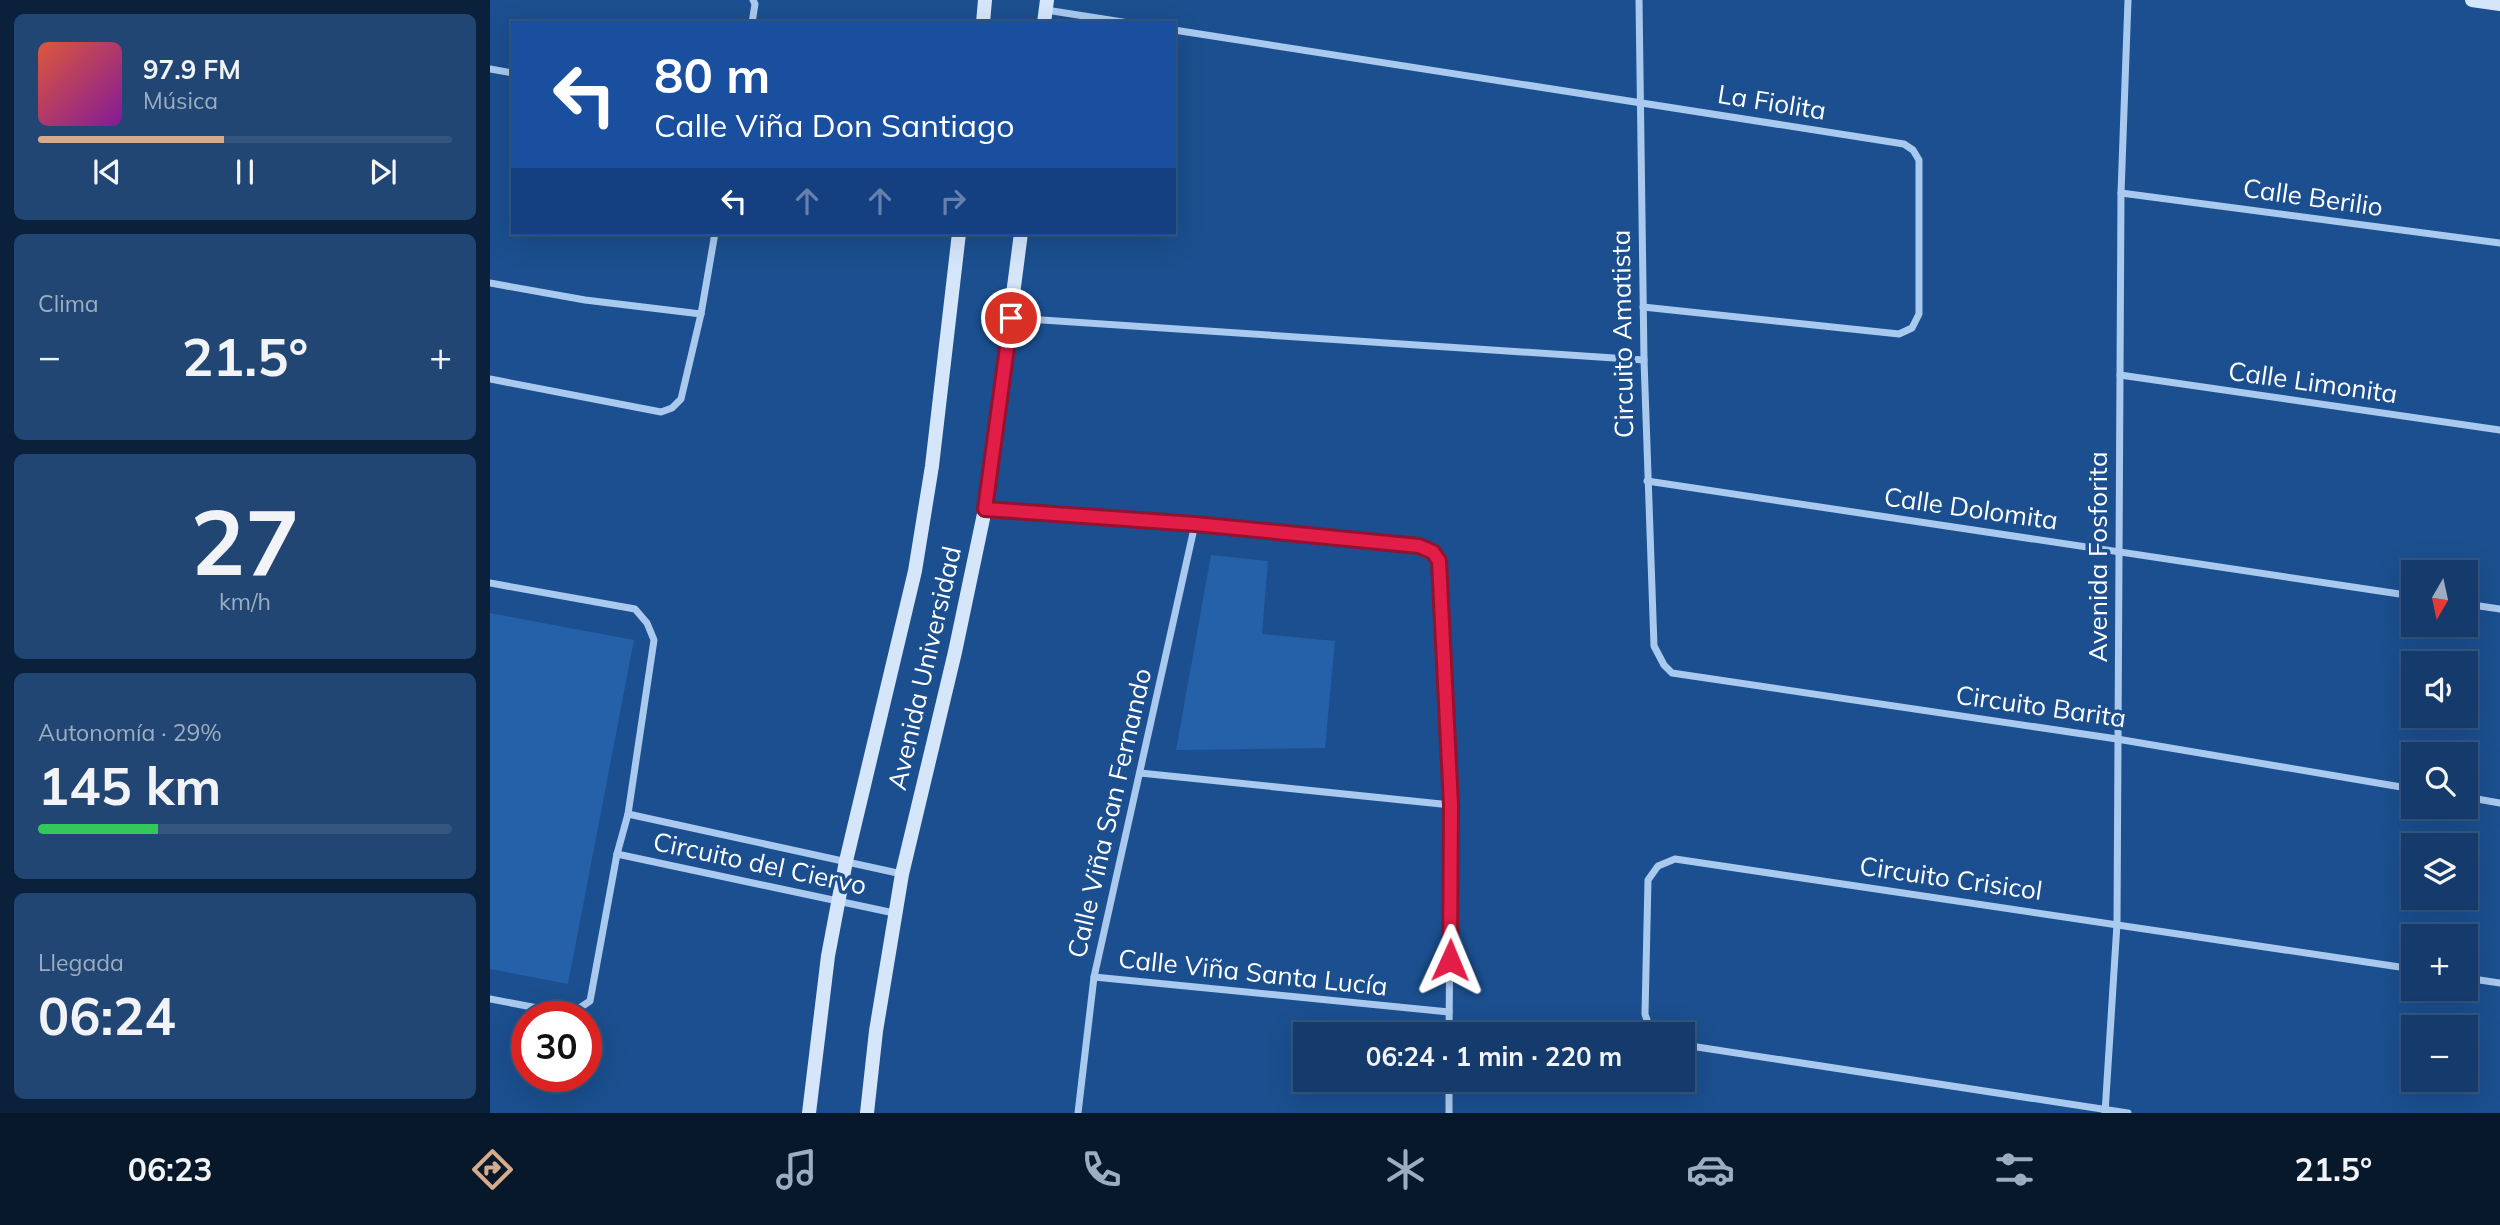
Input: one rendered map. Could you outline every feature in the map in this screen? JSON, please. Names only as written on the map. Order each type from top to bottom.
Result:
[{"type":"street","points":[[752,21],[755,4],[753,0]]},
{"type":"street","points":[[983,21],[985,0]]},
{"type":"street","name":"Circuito Amatista","points":[[1639,0],[1647,481],[1654,646],[1664,665]]},
{"type":"street","name":"Avenida Fosforita","points":[[2105,1111],[2118,924],[2121,193],[2128,0]]},
{"type":"street","points":[[2472,0],[2500,4]]},
{"type":"street","points":[[1046,11],[1115,21]]},
{"type":"street","name":"La Fiolita","points":[[1176,30],[1904,144],[1913,150],[1919,160],[1919,314],[1912,328],[1899,334],[1643,307]]},
{"type":"street","points":[[490,69],[511,73]]},
{"type":"street","name":"Calle Berilio","points":[[2121,193],[2500,243]]},
{"type":"street","points":[[490,379],[661,412],[672,408],[681,399],[701,314],[715,235]]},
{"type":"street","name":"Avenida Universidad","points":[[809,1113],[828,956],[838,901],[915,570],[932,466],[959,235]]},
{"type":"street","name":"Avenida Universidad","points":[[867,1113],[894,913],[955,652],[985,509],[1020,235]]},
{"type":"street","points":[[490,283],[584,300],[701,314]]},
{"type":"street","points":[[1011,318],[1644,360]]},
{"type":"street","name":"Calle Limonita","points":[[2120,376],[2500,430]]},
{"type":"street","name":"Calle Dolomita","points":[[1647,481],[2401,594]]},
{"type":"street","points":[[985,509],[1195,524],[1419,546],[1433,552],[1439,561],[1451,805],[1449,1022]]},
{"type":"street","name":"Calle Viña San Fernando","points":[[1077,1113],[1094,977],[1195,524]]},
{"type":"street","name":"Circuito del Ciervo","points":[[490,583],[635,609],[647,623],[654,640],[628,814],[617,855],[590,1001],[578,1009],[564,1013],[490,999]]},
{"type":"street","points":[[2478,606],[2500,609]]},
{"type":"street","name":"Circuito Barita","points":[[1664,665],[1672,673],[2117,739],[2401,787]]},
{"type":"street","points":[[1140,773],[1451,805]]},
{"type":"street","points":[[2478,799],[2500,803]]},
{"type":"street","name":"Circuito del Ciervo","points":[[628,814],[902,874]]},
{"type":"street","name":"Circuito del Ciervo","points":[[617,855],[894,913]]},
{"type":"street","name":"Circuito Crisicol","points":[[1648,1022],[1645,1014],[1648,880],[1658,866],[1675,859],[2401,967]]},
{"type":"street","name":"Calle Viña Santa Lucía","points":[[1094,977],[1449,1012]]},
{"type":"street","points":[[2478,980],[2500,983]]},
{"type":"street","points":[[1695,1047],[2128,1113]]},
{"type":"street","points":[[1449,1092],[1449,1113]]},
{"type":"shaded area","points":[[1211,555],[1268,561],[1262,634],[1335,641],[1325,748],[1176,750]]},
{"type":"shaded area","points":[[490,613],[634,640],[568,984],[490,969]]},
{"type":"route","points":[[1011,318],[985,509],[1195,524],[1419,546],[1433,552],[1439,561],[1451,805],[1450,960]]}]
